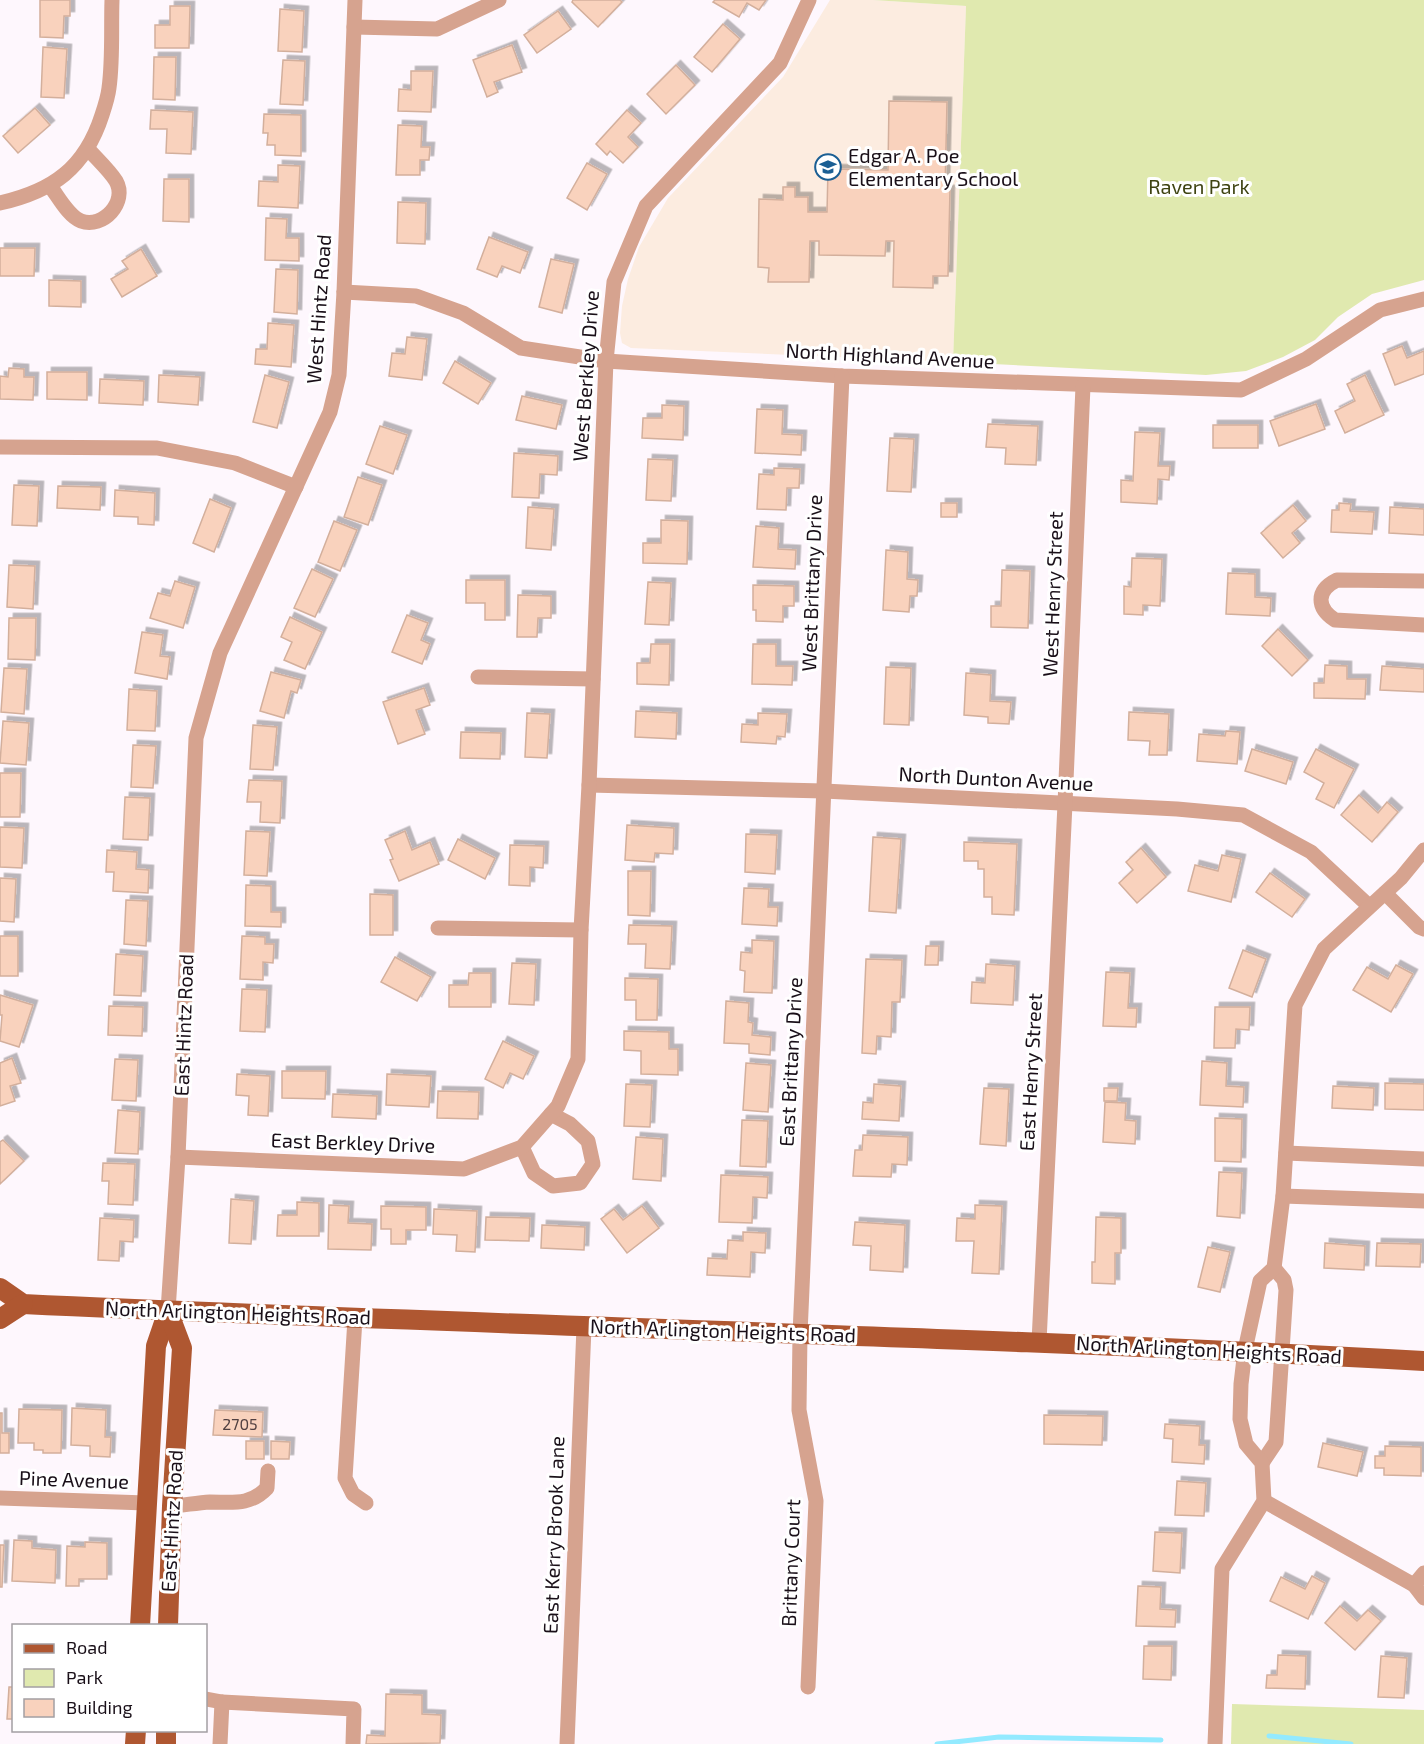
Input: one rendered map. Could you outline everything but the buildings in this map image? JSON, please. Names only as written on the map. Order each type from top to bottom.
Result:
[{"type":"main road","points":[[0,1288],[23,1304],[0,1319]]},
{"type":"main road","name":"North Arlington Heights Road","points":[[23,1304],[355,1319],[1245,1350],[1424,1361]]},
{"type":"main road","name":"East Hintz Road","points":[[140,1624],[156,1346],[168,1311]]},
{"type":"main road","name":"East Hintz Road","points":[[168,1311],[182,1348],[172,1506],[168,1624]]},
{"type":"street","points":[[0,203],[24,197],[50,186],[68,172],[88,149],[96,133],[109,88],[112,0]]},
{"type":"street","name":"West Hintz Road","points":[[196,738],[220,653],[330,412],[339,375],[355,0]]},
{"type":"street","points":[[354,27],[437,29],[499,0]]},
{"type":"street","name":"West Berkley Drive","points":[[589,785],[606,361],[614,282],[646,206],[780,63],[809,0]]},
{"type":"street","points":[[50,186],[74,216],[80,220],[100,220],[110,213],[118,199],[116,182],[88,149]]},
{"type":"street","name":"North Highland Avenue","points":[[344,292],[416,296],[463,314],[521,348],[606,361],[842,376],[1241,390],[1306,360],[1380,310],[1424,299]]},
{"type":"street","name":"West Brittany Drive","points":[[824,791],[842,376]]},
{"type":"street","name":"West Henry Street","points":[[1065,804],[1083,386]]},
{"type":"street","points":[[0,447],[157,448],[235,463],[296,487]]},
{"type":"street","points":[[1424,581],[1337,580],[1328,585],[1321,601],[1325,613],[1335,620],[1424,625]]},
{"type":"street","points":[[478,677],[593,679]]},
{"type":"street","name":"East Hintz Road","points":[[168,1311],[178,1157],[196,738]]},
{"type":"street","name":"North Dunton Avenue","points":[[589,785],[824,791],[1177,808],[1243,815],[1311,852],[1369,906]]},
{"type":"street","name":"East Berkley Drive","points":[[178,1157],[464,1169],[522,1147],[558,1107],[578,1059],[581,930],[589,785]]},
{"type":"street","name":"East Brittany Drive","points":[[800,1334],[824,791]]},
{"type":"street","name":"East Henry Street","points":[[1039,1342],[1065,804]]},
{"type":"street","points":[[1262,1463],[1246,1444],[1240,1419],[1241,1384],[1245,1350],[1260,1281],[1274,1268],[1283,1196],[1295,1005],[1324,949],[1369,906],[1418,870],[1424,850]]},
{"type":"street","points":[[1385,893],[1419,927],[1424,929]]},
{"type":"street","points":[[438,928],[581,930]]},
{"type":"street","points":[[522,1147],[534,1173],[553,1186],[580,1183],[593,1164],[588,1141],[570,1124],[551,1114]]},
{"type":"street","points":[[1286,1153],[1424,1159]]},
{"type":"street","points":[[1283,1196],[1424,1201]]},
{"type":"street","points":[[1215,1744],[1222,1569],[1264,1501],[1262,1463],[1276,1442],[1286,1290],[1284,1280],[1274,1268]]},
{"type":"street","points":[[355,1319],[345,1478],[353,1494],[366,1503]]},
{"type":"street","name":"East Kerry Brook Lane","points":[[567,1744],[584,1327]]},
{"type":"street","name":"Brittany Court","points":[[800,1334],[799,1410],[816,1501],[808,1687]]},
{"type":"street","points":[[172,1506],[209,1502],[246,1503],[260,1496],[267,1488],[268,1471]]},
{"type":"street","name":"Pine Avenue","points":[[0,1498],[147,1503]]},
{"type":"street","points":[[1264,1501],[1414,1585],[1424,1598]]},
{"type":"street","points":[[1414,1585],[1424,1573]]},
{"type":"street","points":[[207,1699],[222,1702],[354,1709],[353,1744]]},
{"type":"street","points":[[220,1744],[222,1702]]},
{"type":"shaded area","name":"Edgar A. Poe Elementary School","points":[[830,0],[873,0],[966,6],[953,362],[631,348],[622,343],[620,333],[622,306],[628,279],[639,247],[668,198],[783,77]]},
{"type":"green space","name":"Raven Park","points":[[873,0],[1424,0],[1424,280],[1372,294],[1338,317],[1315,340],[1283,357],[1246,371],[1206,375],[953,362],[966,6]]},
{"type":"green space","points":[[1232,1704],[1424,1710],[1424,1744],[1231,1744]]},
{"type":"waterway","points":[[1269,1736],[1351,1744]]},
{"type":"waterway","points":[[937,1744],[999,1737],[1161,1740]]},
{"type":"place","name":"Edgar A. Poe Elementary School","points":[[828,167]]}]
